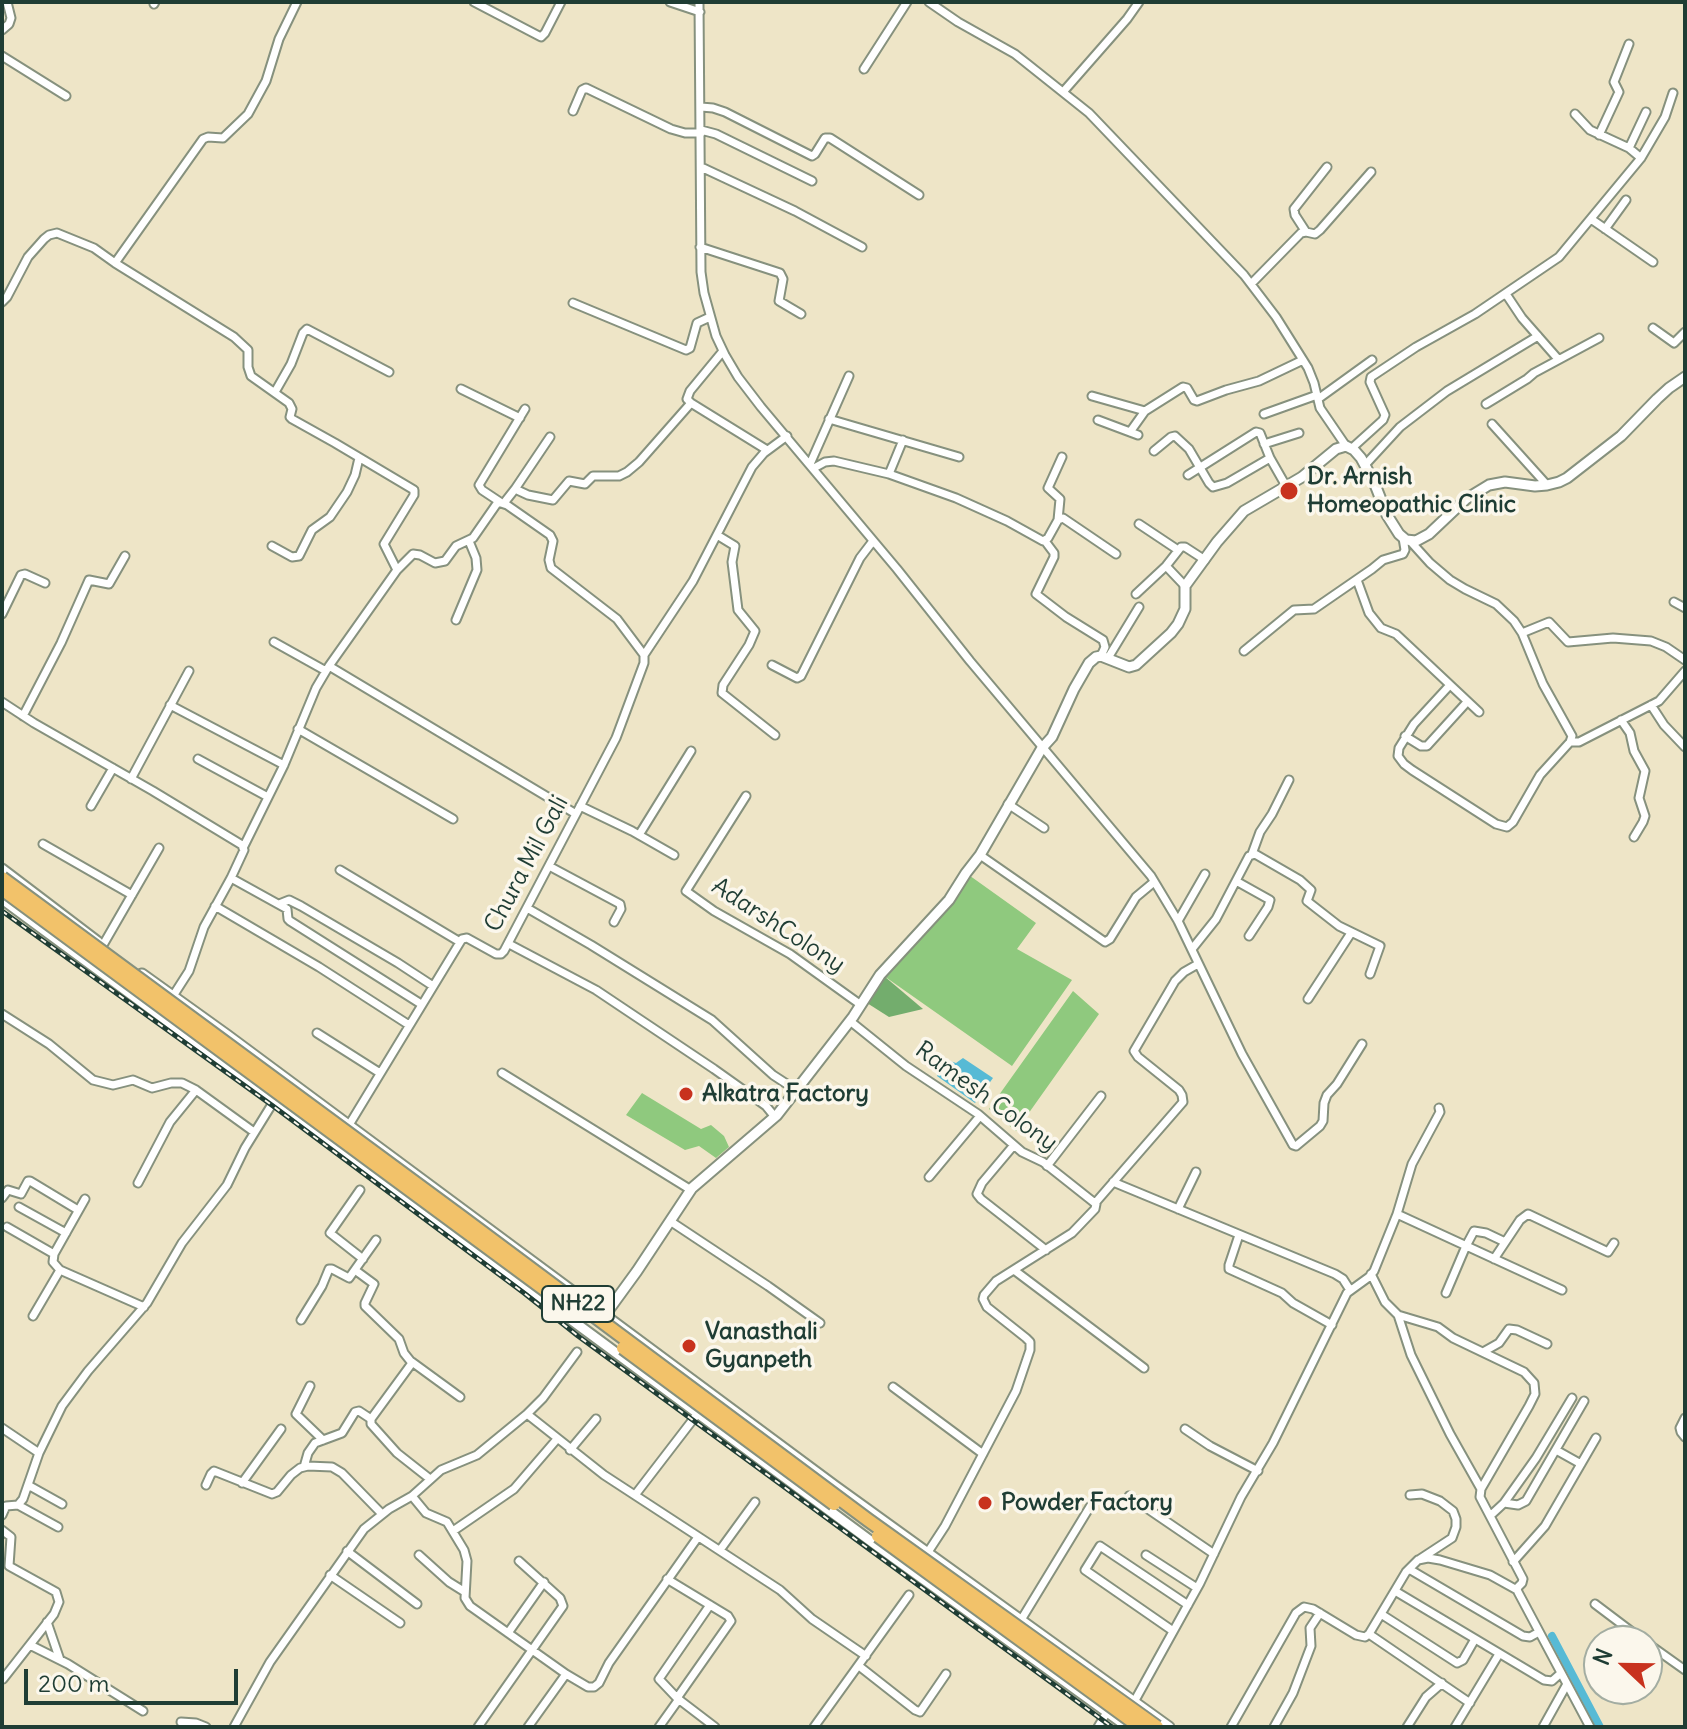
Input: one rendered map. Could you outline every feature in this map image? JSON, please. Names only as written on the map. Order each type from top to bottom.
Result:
[{"type":"highway","name":"NH22","points":[[2,878],[868,1520],[1157,1727]]},
{"type":"highway","name":"NH22","points":[[2,889],[780,1465],[1140,1727]]},
{"type":"street","points":[[2,30],[11,18],[7,2]]},
{"type":"street","points":[[115,263],[203,139],[223,138],[248,114],[266,81],[279,39],[297,2]]},
{"type":"street","points":[[474,2],[541,37],[561,2]]},
{"type":"street","points":[[670,2],[700,12]]},
{"type":"street","points":[[699,2],[701,272],[710,317],[723,351],[747,390],[1154,882],[1178,921],[1242,1054],[1295,1146],[1322,1123],[1327,1095],[1362,1044]]},
{"type":"street","points":[[864,69],[907,2]]},
{"type":"street","points":[[929,2],[1015,54],[1101,123],[1251,284],[1276,317],[1312,376],[1323,414],[1349,448],[1361,458],[1387,515],[1407,540],[1450,580],[1500,607],[1514,621],[1572,738],[1540,775],[1509,826],[1496,824],[1400,760],[1398,752],[1405,736],[1449,686]]},
{"type":"street","points":[[1063,92],[1139,2]]},
{"type":"street","points":[[1599,135],[1619,92],[1614,80],[1629,44]]},
{"type":"street","points":[[2,56],[66,96]]},
{"type":"street","points":[[573,111],[580,92],[586,88],[681,133],[716,134],[812,181]]},
{"type":"street","points":[[1370,379],[1559,257],[1641,158],[1665,117],[1673,93]]},
{"type":"street","points":[[701,107],[725,112],[812,156],[825,138],[830,138],[919,195]]},
{"type":"street","points":[[1629,148],[1646,112]]},
{"type":"street","points":[[1575,114],[1587,128],[1629,148],[1641,158]]},
{"type":"street","points":[[701,167],[795,211],[862,247]]},
{"type":"street","points":[[1306,232],[1294,209],[1327,167]]},
{"type":"street","points":[[1251,284],[1298,235],[1317,233],[1371,172]]},
{"type":"street","points":[[1605,229],[1626,200]]},
{"type":"street","points":[[1591,219],[1653,262]]},
{"type":"street","points":[[2,302],[28,257],[44,239],[52,234],[62,235],[90,246],[243,344],[249,352],[251,376],[289,403],[292,419],[414,490],[414,495],[384,544],[397,570]]},
{"type":"street","points":[[700,247],[780,273],[783,279],[779,301],[801,314]]},
{"type":"street","points":[[1506,294],[1522,318],[1558,359]]},
{"type":"street","points":[[573,303],[686,350],[690,348],[697,323],[710,317]]},
{"type":"street","points":[[1653,328],[1674,343],[1685,332]]},
{"type":"street","points":[[275,392],[307,329],[389,372]]},
{"type":"street","points":[[1365,465],[1400,427],[1447,391],[1538,336]]},
{"type":"street","points":[[1486,404],[1558,359],[1599,338]]},
{"type":"street","points":[[723,351],[688,393],[687,399],[767,450]]},
{"type":"street","points":[[1098,420],[1134,434],[1145,411],[1185,387],[1196,401],[1259,381],[1303,360]]},
{"type":"street","points":[[1264,414],[1317,397],[1372,360]]},
{"type":"street","points":[[605,1315],[691,1190],[775,1117],[850,1021],[880,975],[949,900],[980,855],[1042,748],[1052,737],[1089,663],[1096,657],[1105,657],[1129,667],[1136,665],[1178,624],[1185,609],[1185,586],[1244,511],[1302,477],[1336,449],[1349,448],[1383,420],[1385,415],[1370,379],[1361,368]]},
{"type":"street","points":[[812,466],[849,376]]},
{"type":"street","points":[[1407,540],[1416,541],[1429,534],[1466,499],[1489,485],[1505,482],[1547,485],[1567,478],[1611,445],[1669,388],[1685,377]]},
{"type":"street","points":[[461,389],[520,418]]},
{"type":"street","points":[[1092,396],[1145,411]]},
{"type":"street","points":[[515,489],[553,500],[569,481],[585,484],[593,476],[612,477],[627,472],[691,403]]},
{"type":"street","points":[[525,409],[479,485],[484,492],[550,535],[553,541],[549,560],[551,568],[617,619],[643,662]]},
{"type":"street","points":[[829,419],[959,457]]},
{"type":"street","points":[[1492,424],[1547,485]]},
{"type":"street","points":[[1188,475],[1256,432],[1260,433],[1286,486]]},
{"type":"street","points":[[1264,444],[1299,433]]},
{"type":"street","name":"Chura Mil Gali","points":[[349,1125],[460,942],[467,938],[499,954],[509,944],[616,738],[649,647],[693,581],[752,467],[767,450],[787,436]]},
{"type":"street","points":[[1154,451],[1175,436],[1189,449],[1210,485],[1215,487],[1270,458]]},
{"type":"street","points":[[173,996],[189,971],[204,927],[231,878],[327,668],[407,558],[413,554],[420,555],[442,563],[456,546],[475,536],[495,505],[515,489],[550,437]]},
{"type":"street","points":[[889,474],[903,440]]},
{"type":"street","points":[[1045,541],[1058,520],[1060,499],[1048,488],[1062,457]]},
{"type":"street","points":[[272,546],[292,557],[299,556],[312,530],[332,514],[347,492],[359,458]]},
{"type":"street","points":[[812,466],[834,461],[889,474],[956,498],[1045,541],[1055,555],[1036,594],[1103,640],[1105,657]]},
{"type":"street","points":[[1058,520],[1066,520],[1116,554]]},
{"type":"street","points":[[1139,524],[1178,550]]},
{"type":"street","points":[[717,535],[735,546],[732,562],[738,610],[755,631],[753,640],[721,691],[775,735]]},
{"type":"street","points":[[1244,651],[1294,610],[1314,609],[1383,560],[1404,553],[1407,540]]},
{"type":"street","points":[[456,620],[477,570],[469,541]]},
{"type":"street","points":[[772,665],[797,678],[801,676],[860,558],[873,541]]},
{"type":"street","points":[[1136,594],[1184,546],[1205,560]]},
{"type":"street","points":[[23,716],[88,582],[91,579],[109,584],[125,556]]},
{"type":"street","points":[[1166,566],[1185,586]]},
{"type":"street","points":[[2,614],[21,575],[45,583]]},
{"type":"street","points":[[1357,580],[1374,620],[1383,629],[1396,634],[1479,712]]},
{"type":"street","points":[[1674,602],[1685,608]]},
{"type":"street","points":[[1105,657],[1139,607]]},
{"type":"street","points":[[1522,633],[1549,622],[1568,642],[1607,638],[1651,641],[1685,660]]},
{"type":"street","points":[[274,642],[327,668],[578,810],[639,835],[674,855]]},
{"type":"street","points":[[131,779],[189,671]]},
{"type":"street","points":[[1570,742],[1579,742],[1651,705],[1662,698],[1685,671]]},
{"type":"street","points":[[1405,736],[1421,746],[1427,746],[1467,702]]},
{"type":"street","points":[[170,705],[284,765]]},
{"type":"street","points":[[1651,705],[1664,725],[1685,747]]},
{"type":"street","points":[[4,706],[243,848]]},
{"type":"street","points":[[1621,720],[1630,733],[1634,751],[1645,771],[1639,798],[1645,816],[1634,837]]},
{"type":"street","points":[[298,729],[453,819]]},
{"type":"street","points":[[639,835],[691,751]]},
{"type":"street","points":[[198,759],[268,797]]},
{"type":"street","points":[[91,806],[113,768]]},
{"type":"street","points":[[1192,949],[1216,919],[1289,780]]},
{"type":"street","name":"AdarshColony","points":[[746,796],[686,891],[714,911],[790,954],[861,1005]]},
{"type":"street","points":[[1008,804],[1044,828]]},
{"type":"street","points":[[43,844],[132,895]]},
{"type":"street","points":[[103,945],[159,848]]},
{"type":"street","points":[[1252,854],[1300,880],[1311,890],[1307,901],[1339,926],[1380,946],[1370,974]]},
{"type":"street","points":[[980,855],[1105,942],[1110,939],[1136,897],[1154,882]]},
{"type":"street","points":[[549,866],[620,904],[621,909],[614,922]]},
{"type":"street","points":[[2,869],[644,1344],[1169,1727]]},
{"type":"street","points":[[340,870],[460,942]]},
{"type":"street","points":[[1178,921],[1205,874]]},
{"type":"street","points":[[231,878],[287,909],[290,921],[421,1004]]},
{"type":"street","points":[[1236,881],[1270,902],[1249,936]]},
{"type":"street","points":[[2,899],[630,1364],[1128,1727]]},
{"type":"street","points":[[279,904],[289,900],[301,906],[433,986]]},
{"type":"street","points":[[215,906],[409,1025]]},
{"type":"street","points":[[527,908],[712,1020],[773,1075],[796,1090]]},
{"type":"street","points":[[1308,999],[1351,933]]},
{"type":"street","points":[[509,944],[596,990],[714,1069],[766,1106],[775,1117]]},
{"type":"street","points":[[928,1552],[945,1526],[1016,1391],[1030,1350],[1030,1342],[992,1311],[983,1299],[996,1281],[1072,1233],[1183,1102],[1179,1090],[1136,1055],[1135,1049],[1175,981],[1198,964]]},
{"type":"street","points":[[2,1014],[101,1083],[113,1085],[133,1080],[154,1088],[177,1082],[196,1090],[254,1132]]},
{"type":"street","points":[[189,1038],[204,1018]]},
{"type":"street","name":"Ramesh Colony","points":[[850,1021],[906,1066],[980,1116],[1024,1153],[1035,1157],[1096,1205]]},
{"type":"street","points":[[317,1033],[380,1073]]},
{"type":"street","points":[[502,1073],[691,1190]]},
{"type":"street","points":[[138,1183],[170,1122],[196,1090]]},
{"type":"street","points":[[1047,1166],[1101,1096]]},
{"type":"street","points":[[18,1505],[55,1417],[72,1390],[155,1292],[182,1243],[227,1185],[274,1101]]},
{"type":"street","points":[[1134,1702],[1197,1588],[1241,1497],[1258,1471],[1350,1290],[1371,1274],[1397,1214],[1412,1164],[1440,1112],[1439,1108]]},
{"type":"street","points":[[929,1177],[980,1116]]},
{"type":"street","points":[[352,1158],[367,1139]]},
{"type":"street","points":[[1014,1145],[982,1183],[977,1194],[1046,1250]]},
{"type":"street","points":[[1178,1209],[1196,1172]]},
{"type":"street","points":[[2,1198],[7,1190],[21,1194],[30,1180],[78,1210]]},
{"type":"street","points":[[1113,1182],[1338,1276],[1350,1290]]},
{"type":"street","points":[[360,1190],[330,1233],[363,1259]]},
{"type":"street","points":[[85,1199],[54,1254],[53,1262],[60,1270],[144,1307]]},
{"type":"street","points":[[19,1207],[66,1233]]},
{"type":"street","points":[[1397,1214],[1562,1290]]},
{"type":"street","points":[[1494,1259],[1524,1215],[1528,1214],[1608,1252],[1614,1243]]},
{"type":"street","points":[[670,1221],[820,1323]]},
{"type":"street","points":[[7,1227],[54,1254]]},
{"type":"street","points":[[1446,1293],[1474,1231],[1505,1242]]},
{"type":"street","points":[[1239,1235],[1229,1269],[1282,1293],[1293,1303],[1332,1325]]},
{"type":"street","points":[[301,1320],[329,1269],[349,1278],[376,1240]]},
{"type":"street","points":[[33,1316],[60,1270]]},
{"type":"street","points":[[355,1270],[374,1284],[364,1305],[399,1339],[404,1353],[412,1362],[460,1397]]},
{"type":"street","points":[[1014,1270],[1144,1368]]},
{"type":"street","points":[[1371,1274],[1385,1302],[1398,1315],[1438,1327],[1532,1379],[1535,1389],[1529,1406],[1481,1489],[1480,1497],[1523,1579],[1519,1586]]},
{"type":"street","points":[[1398,1315],[1411,1355],[1481,1489]]},
{"type":"street","points":[[1483,1352],[1499,1343],[1509,1329],[1547,1344]]},
{"type":"street","points":[[630,1364],[644,1344]]},
{"type":"street","points":[[234,1727],[270,1662],[364,1529],[412,1496],[441,1470],[477,1455],[527,1414],[543,1398],[577,1352]]},
{"type":"street","points":[[412,1362],[371,1419],[371,1424],[408,1462],[430,1479]]},
{"type":"street","points":[[310,1386],[296,1414],[323,1440]]},
{"type":"street","points":[[893,1387],[983,1454]]},
{"type":"street","points":[[1490,1516],[1504,1503],[1536,1458],[1572,1398]]},
{"type":"street","points":[[1504,1503],[1522,1505],[1526,1501],[1584,1401]]},
{"type":"street","points":[[304,1467],[312,1447],[339,1435],[352,1414],[357,1411],[371,1419]]},
{"type":"street","points":[[635,1495],[698,1413]]},
{"type":"street","points":[[527,1414],[604,1475],[780,1590],[812,1619],[866,1656]]},
{"type":"street","points":[[1685,1418],[1680,1428],[1685,1437]]},
{"type":"street","points":[[570,1450],[596,1419]]},
{"type":"street","points":[[2,1428],[39,1453]]},
{"type":"street","points":[[242,1483],[281,1429]]},
{"type":"street","points":[[1185,1429],[1258,1471]]},
{"type":"street","points":[[1513,1562],[1545,1526],[1596,1438]]},
{"type":"street","points":[[453,1531],[514,1489],[557,1439]]},
{"type":"street","points":[[1556,1450],[1581,1464]]},
{"type":"street","points":[[206,1485],[214,1471],[268,1494],[275,1494],[291,1475],[304,1467],[328,1466],[337,1469],[382,1514]]},
{"type":"street","points":[[28,1485],[62,1504]]},
{"type":"street","points":[[1231,1727],[1300,1608],[1308,1607],[1356,1635],[1365,1637],[1409,1569],[1452,1538],[1456,1527],[1453,1511],[1440,1501],[1422,1494],[1410,1495]]},
{"type":"street","points":[[412,1496],[426,1513],[443,1520],[453,1531],[467,1557],[465,1592],[470,1606],[588,1687],[599,1683],[609,1663],[698,1537]]},
{"type":"street","points":[[1129,1496],[1214,1554]]},
{"type":"street","points":[[720,1550],[755,1502]]},
{"type":"street","points":[[2,1515],[6,1506],[18,1505],[58,1527]]},
{"type":"street","points":[[1021,1620],[1091,1505]]},
{"type":"street","points":[[2,1530],[11,1537],[9,1566],[56,1592],[59,1597],[57,1607],[47,1622],[3,1679]]},
{"type":"street","points":[[1173,1631],[1085,1570],[1100,1546],[1188,1605]]},
{"type":"street","points":[[347,1551],[417,1604]]},
{"type":"street","points":[[419,1555],[465,1592]]},
{"type":"street","points":[[1146,1555],[1197,1588]]},
{"type":"street","points":[[1418,1560],[1440,1560],[1519,1586],[1539,1632],[1590,1727]]},
{"type":"street","points":[[478,1727],[563,1606],[563,1601],[519,1561]]},
{"type":"street","points":[[1409,1569],[1523,1636],[1530,1637],[1539,1632]]},
{"type":"street","points":[[330,1575],[400,1623]]},
{"type":"street","points":[[947,1596],[963,1577]]},
{"type":"street","points":[[659,1727],[731,1622],[730,1618],[667,1579]]},
{"type":"street","points":[[508,1633],[544,1582]]},
{"type":"street","points":[[1395,1591],[1544,1680],[1552,1681],[1561,1673]]},
{"type":"street","points":[[814,1727],[909,1595]]},
{"type":"street","points":[[1595,1604],[1623,1625]]},
{"type":"street","points":[[710,1605],[660,1678],[661,1683],[678,1699],[715,1727]]},
{"type":"street","points":[[1274,1727],[1297,1685],[1311,1646],[1310,1628],[1320,1613]]},
{"type":"street","points":[[1381,1614],[1457,1663],[1463,1660],[1475,1639]]},
{"type":"street","points":[[47,1622],[60,1660]]},
{"type":"street","points":[[1369,1634],[1470,1703]]},
{"type":"street","points":[[30,1645],[143,1711]]},
{"type":"street","points":[[1455,1727],[1499,1654]]},
{"type":"street","points":[[1663,1654],[1685,1670]]},
{"type":"street","points":[[859,1666],[920,1712],[946,1674]]},
{"type":"street","points":[[528,1727],[566,1674]]},
{"type":"street","points":[[1407,1727],[1426,1697],[1442,1683]]},
{"type":"street","points":[[1543,1727],[1567,1684]]},
{"type":"street","points":[[1098,1727],[1107,1712]]},
{"type":"street","points":[[181,1722],[206,1727]]},
{"type":"green space","points":[[966,873],[1036,923],[1017,949],[1072,980],[1012,1066],[884,976]]},
{"type":"green space","points":[[884,976],[923,1009],[889,1017],[867,1003]]},
{"type":"green space","points":[[1073,991],[1099,1014],[1016,1131],[989,1109]]},
{"type":"green space","points":[[642,1093],[701,1129],[711,1125],[724,1136],[729,1147],[716,1158],[699,1146],[685,1150],[626,1115]]},
{"type":"water","points":[[963,1058],[993,1078],[975,1103],[937,1076],[947,1060],[956,1063]]},
{"type":"waterway","points":[[1552,1636],[1600,1727]]},
{"type":"railway","points":[[2,911],[273,1106],[578,1336],[1112,1727]]},
{"type":"place","name":"Dr. Arnish Homeopathic Clinic","points":[[1289,491]]},
{"type":"place","name":"Alkatra Factory","points":[[686,1094]]},
{"type":"place","name":"Vanasthali Gyanpeth","points":[[689,1346]]},
{"type":"place","name":"Powder Factory","points":[[985,1503]]}]
